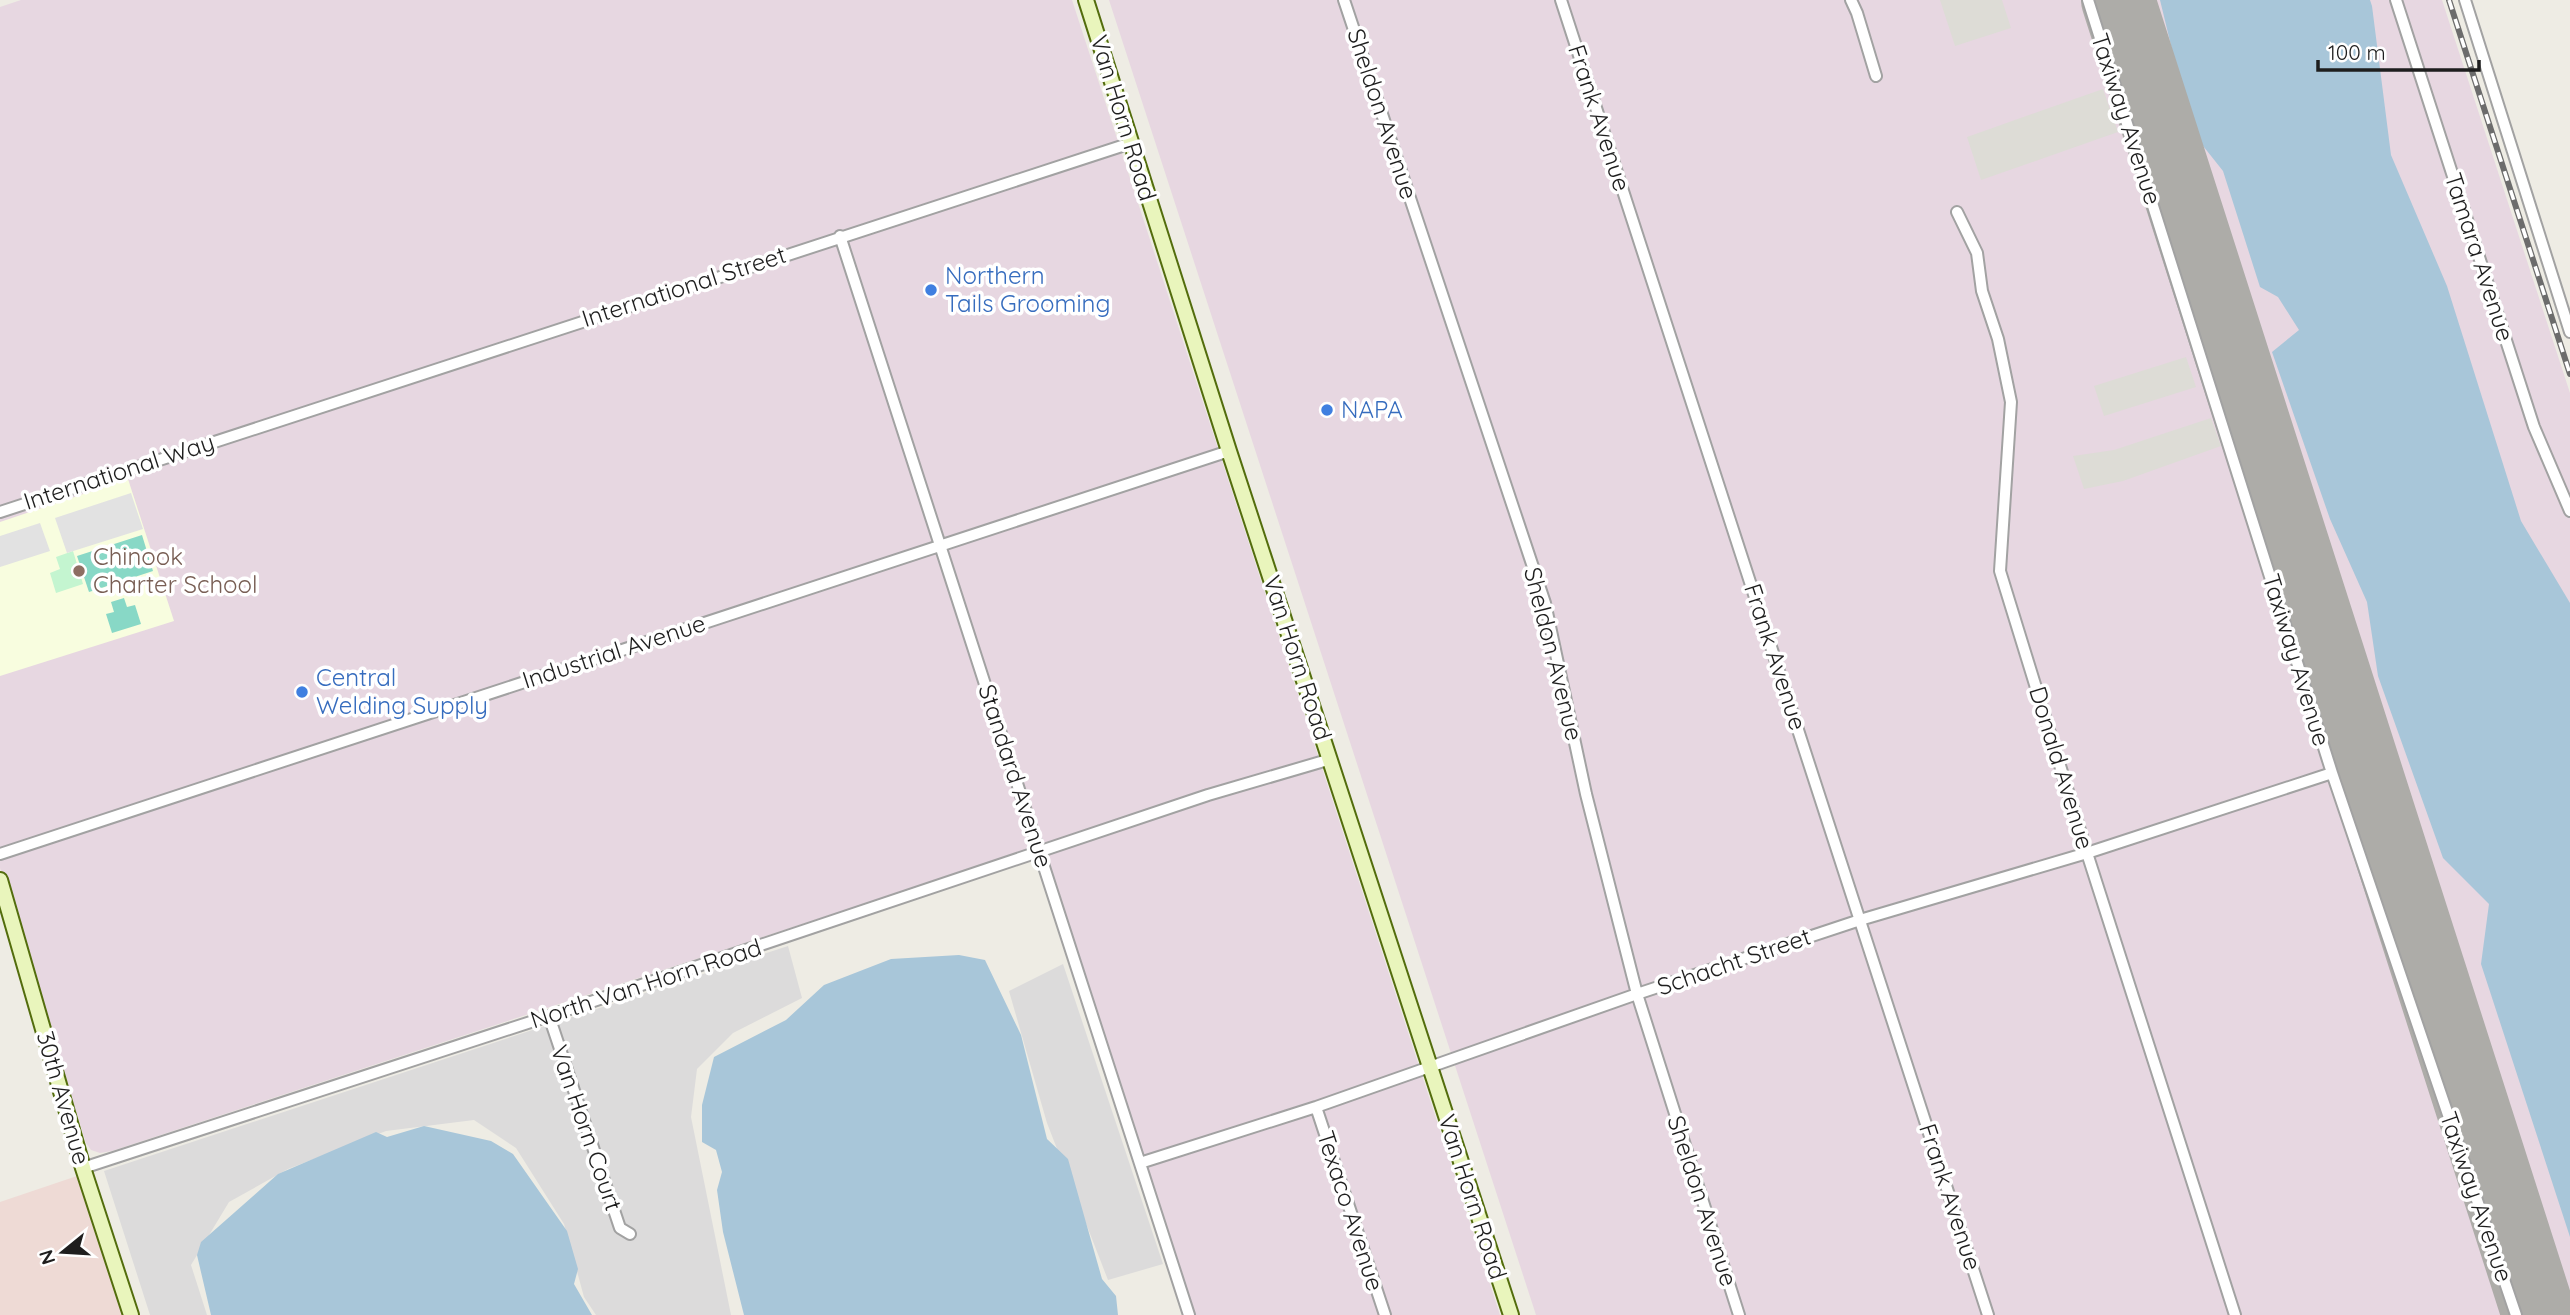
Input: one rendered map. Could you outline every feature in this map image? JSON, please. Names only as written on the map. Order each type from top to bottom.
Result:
[{"type":"main road","name":"Van Horn Road","points":[[1086,0],[1229,451],[1511,1315]]},
{"type":"main road","name":"30th Avenue","points":[[0,880],[83,1168],[131,1315]]},
{"type":"street","name":"Sheldon Avenue","points":[[1345,0],[1545,603],[1586,794],[1637,995],[1739,1315]]},
{"type":"street","name":"Frank Avenue","points":[[1560,0],[1988,1315]]},
{"type":"street","points":[[1851,0],[1876,76]]},
{"type":"street","name":"Taxiway Avenue","points":[[2088,0],[2332,773],[2516,1315]]},
{"type":"street","name":"Tamara Avenue","points":[[2396,0],[2534,427],[2570,511]]},
{"type":"street","points":[[2465,0],[2570,332]]},
{"type":"street","name":"International Street","points":[[237,433],[1130,143]]},
{"type":"street","name":"Donald Avenue","points":[[1957,212],[1978,253],[1982,291],[1998,340],[2011,402],[2000,571],[2235,1315]]},
{"type":"street","name":"Standard Avenue","points":[[840,236],[1189,1315]]},
{"type":"street","name":"International Way","points":[[0,512],[237,433]]},
{"type":"street","name":"Industrial Avenue","points":[[0,854],[1229,451]]},
{"type":"street","name":"North Van Horn Road","points":[[83,1168],[549,1016],[1208,795],[1331,759]]},
{"type":"street","name":"Schacht Street","points":[[1140,1163],[1316,1107],[1860,920],[2087,853],[2332,773]]},
{"type":"street","name":"Van Horn Court","points":[[549,1016],[620,1228],[630,1234]]},
{"type":"street","name":"Texaco Avenue","points":[[1316,1107],[1385,1315]]},
{"type":"shaded area","points":[[21,0],[1072,0],[1500,1315],[1195,1315],[1043,845],[112,1151],[100,1153],[91,1150],[86,1143],[0,868],[0,7]]},
{"type":"shaded area","points":[[1109,0],[2442,0],[2570,393],[2570,1315],[1536,1315]]},
{"type":"shaded area","points":[[1940,0],[2002,0],[2011,28],[1955,46]]},
{"type":"shaded area","points":[[2160,0],[2370,0],[2391,155],[2447,286],[2521,521],[2570,603],[2570,1237],[2481,964],[2489,904],[2443,858],[2378,676],[2367,602],[2330,519],[2272,352],[2299,330],[2278,297],[2260,287],[2223,171],[2192,132]]},
{"type":"shaded area","points":[[2103,89],[2118,132],[1981,180],[1967,137]]},
{"type":"shaded area","points":[[2186,357],[2196,387],[2104,416],[2094,386]]},
{"type":"shaded area","points":[[2211,418],[2221,446],[2123,481],[2084,489],[2073,456],[2114,450]]},
{"type":"shaded area","name":"Chinook Charter School","points":[[128,479],[174,621],[0,676],[0,522]]},
{"type":"shaded area","points":[[131,493],[143,529],[67,553],[55,518]]},
{"type":"shaded area","points":[[40,523],[50,551],[0,567],[0,536]]},
{"type":"shaded area","points":[[142,535],[153,571],[89,592],[77,556]]},
{"type":"shaded area","points":[[124,598],[127,607],[135,605],[141,624],[112,633],[106,614],[114,612],[111,602]]},
{"type":"shaded area","points":[[788,946],[802,998],[733,1033],[697,1069],[691,1117],[731,1315],[596,1315],[584,1297],[564,1224],[516,1148],[474,1120],[386,1131],[288,1169],[229,1202],[191,1265],[207,1315],[150,1315],[104,1171]]},
{"type":"shaded area","points":[[959,955],[985,960],[1021,1035],[1047,1139],[1068,1159],[1102,1279],[1116,1296],[1118,1315],[744,1315],[723,1232],[717,1190],[722,1172],[716,1150],[702,1142],[702,1105],[714,1057],[786,1020],[824,985],[891,959]]},
{"type":"shaded area","points":[[1063,964],[1163,1264],[1108,1280],[1047,1123],[1009,991]]},
{"type":"shaded area","points":[[424,1126],[491,1141],[513,1154],[567,1231],[578,1269],[574,1284],[592,1315],[211,1315],[197,1255],[201,1242],[278,1174],[376,1132],[387,1137]]},
{"type":"shaded area","points":[[77,1176],[123,1315],[0,1315],[0,1202]]},
{"type":"green space","points":[[73,551],[83,584],[56,593],[50,573],[60,569],[56,557]]},
{"type":"runway","points":[[2118,0],[2539,1315]]},
{"type":"railway","points":[[2449,0],[2570,374]]},
{"type":"place","name":"Northern Tails Grooming","points":[[931,290]]},
{"type":"place","name":"NAPA","points":[[1327,410]]},
{"type":"place","name":"Chinook Charter School","points":[[79,571]]},
{"type":"place","name":"Central Welding Supply","points":[[302,692]]}]
